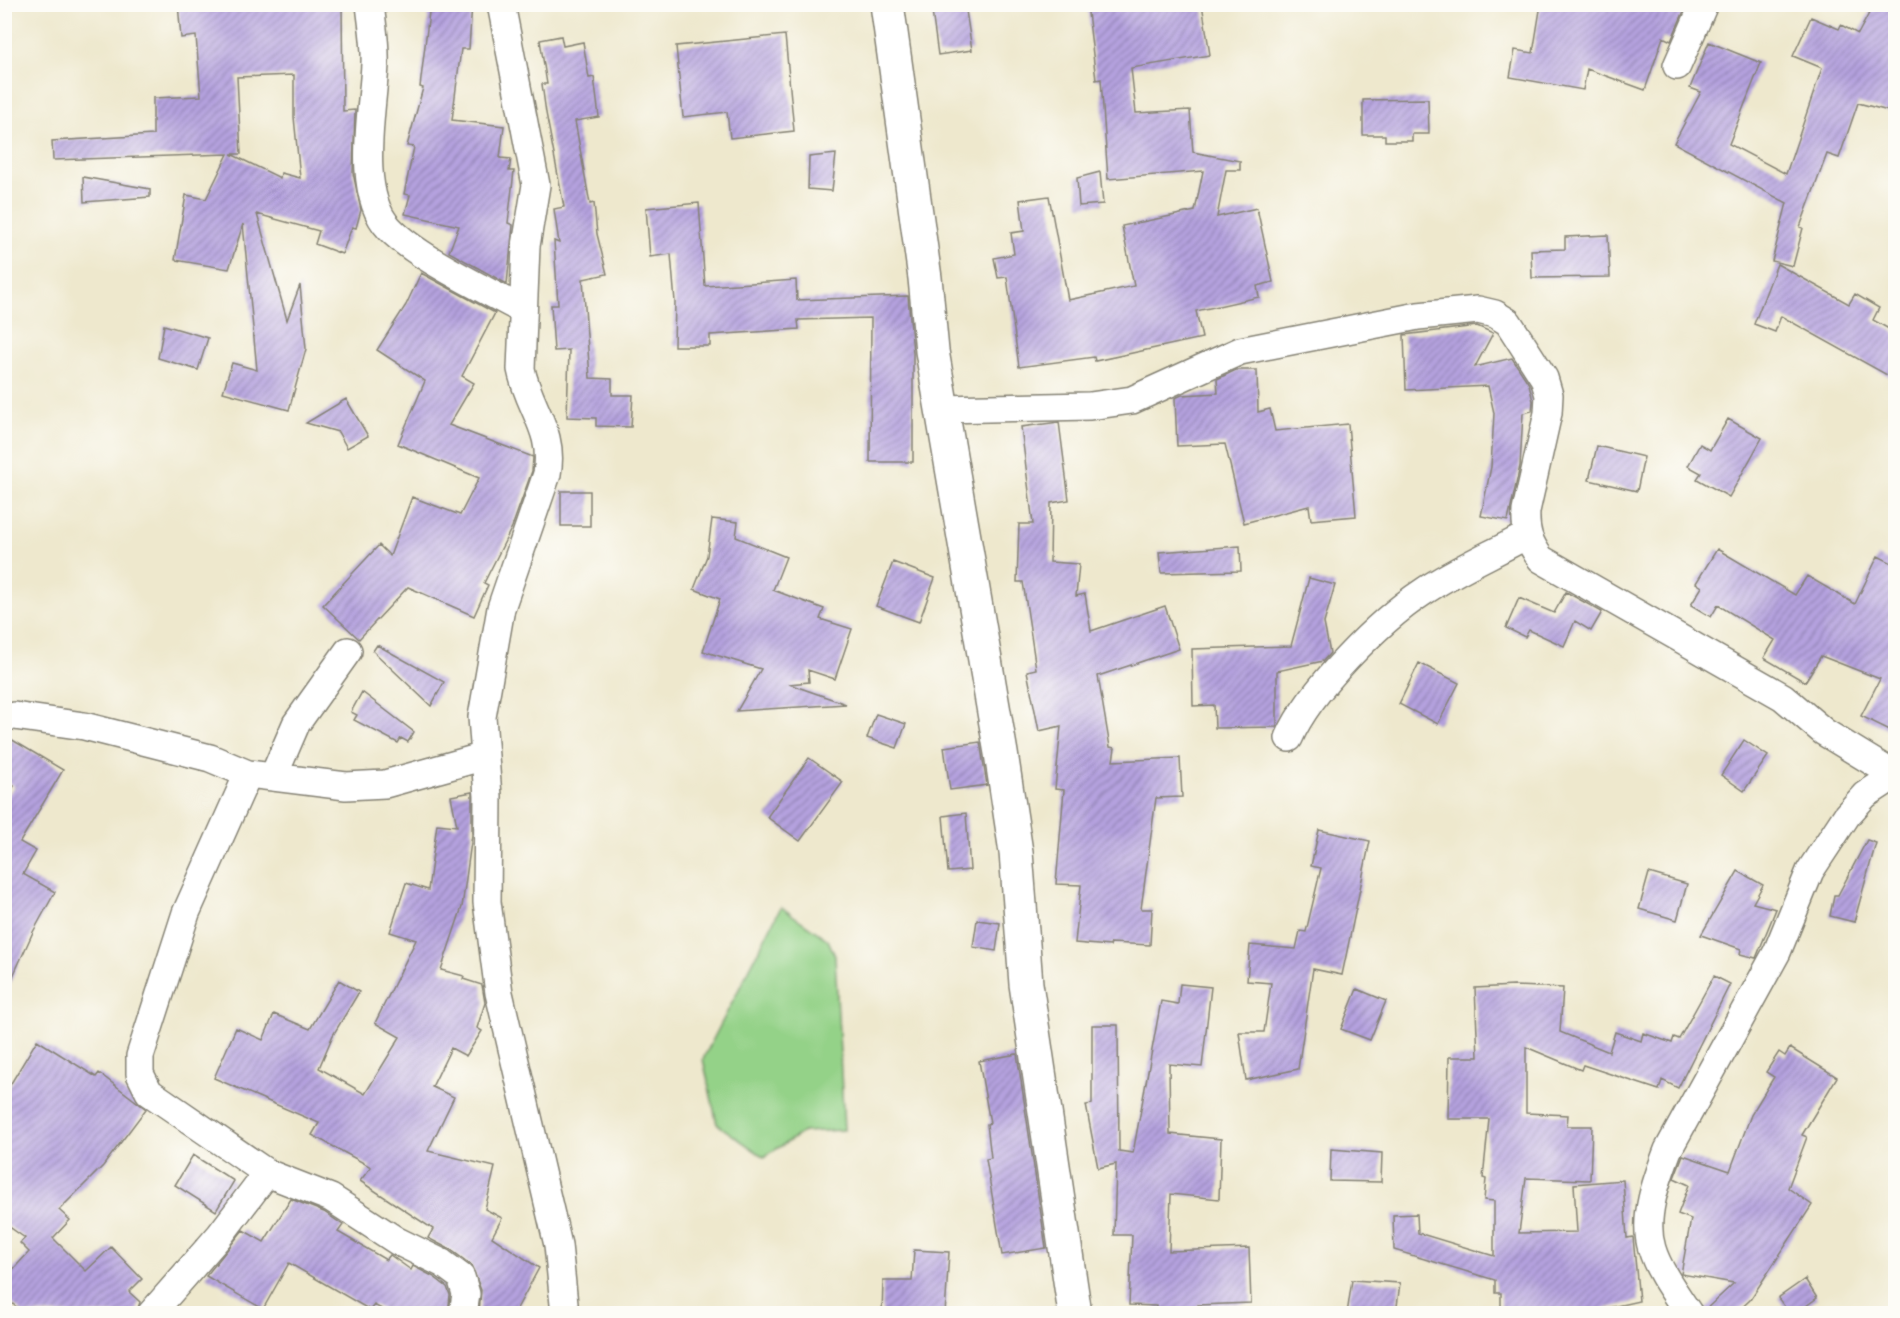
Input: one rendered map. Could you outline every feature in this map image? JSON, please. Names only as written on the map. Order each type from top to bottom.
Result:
[{"type":"street","points":[[369,4],[375,62],[368,159],[371,185],[384,223],[408,245],[522,310]]},
{"type":"street","points":[[501,4],[536,186],[526,246],[521,369],[525,387],[548,440],[550,458],[547,474],[501,608],[482,717],[488,796],[487,902],[499,993],[558,1245],[565,1314]]},
{"type":"street","points":[[888,4],[941,409],[1016,852],[1026,984],[1075,1314]]},
{"type":"street","points":[[1677,66],[1704,4]]},
{"type":"street","points":[[941,409],[1090,406],[1132,400],[1240,351],[1418,316],[1478,310],[1495,314],[1508,322],[1544,378],[1549,395],[1548,413],[1526,512],[1527,535],[1540,559],[1783,697],[1824,732],[1895,776],[1865,795],[1847,815],[1810,871],[1777,952],[1668,1150],[1655,1185],[1650,1226],[1652,1249],[1689,1314]]},
{"type":"street","points":[[1289,738],[1308,702],[1378,628],[1423,592],[1527,535]]},
{"type":"street","points":[[348,651],[261,775],[186,913],[140,1056],[140,1074],[149,1092],[267,1173],[331,1198],[397,1242],[442,1263],[460,1277],[466,1294],[463,1314]]},
{"type":"street","points":[[14,716],[84,726],[210,758],[261,775],[346,786],[385,784],[485,756]]},
{"type":"street","points":[[151,1314],[201,1259],[267,1173]]},
{"type":"green space","points":[[781,907],[828,940],[835,956],[844,1130],[803,1132],[764,1157],[717,1124],[703,1059]]},
{"type":"building","points":[[178,4],[342,4],[343,111],[355,110],[353,173],[361,210],[356,228],[352,227],[342,254],[315,244],[319,231],[257,214],[287,320],[300,285],[306,349],[289,410],[223,392],[232,363],[257,370],[243,224],[229,269],[175,260],[186,195],[206,199],[228,154],[53,160],[52,141],[153,135],[153,98],[201,96],[196,36],[181,38]],"holes":[[[294,75],[294,117],[300,178],[281,173],[280,178],[231,154],[241,154],[237,77]]]},
{"type":"building","points":[[430,4],[472,4],[469,49],[461,49],[452,120],[504,126],[500,158],[511,159],[509,171],[514,171],[508,223],[513,225],[507,284],[449,252],[459,226],[405,214],[410,195],[404,194],[414,147],[407,146],[423,88],[420,87]]},
{"type":"building","points":[[931,4],[965,4],[972,50],[938,55]]},
{"type":"building","points":[[1087,4],[1202,4],[1210,55],[1131,68],[1136,113],[1190,110],[1193,152],[1240,161],[1240,170],[1226,170],[1217,217],[1257,208],[1273,282],[1257,286],[1259,297],[1196,311],[1202,338],[1095,361],[1094,357],[1019,367],[1007,277],[998,278],[994,258],[1014,254],[1011,233],[1024,231],[1020,200],[1049,196],[1068,300],[1134,286],[1122,226],[1195,211],[1203,171],[1108,179],[1101,79],[1096,80]]},
{"type":"building","points":[[1541,4],[1687,4],[1671,41],[1663,37],[1645,90],[1587,69],[1583,90],[1510,77],[1515,50],[1533,53]]},
{"type":"building","points":[[1874,4],[1896,4],[1896,113],[1858,103],[1839,158],[1827,154],[1800,227],[1803,228],[1793,266],[1772,261],[1787,203],[1674,143],[1701,92],[1690,88],[1709,42],[1761,63],[1729,144],[1786,174],[1822,68],[1793,56],[1811,17],[1839,29],[1841,25],[1858,34]]},
{"type":"building","points":[[785,35],[794,131],[730,138],[727,112],[683,117],[676,46]]},
{"type":"building","points":[[561,36],[563,46],[583,42],[589,78],[594,77],[599,117],[575,121],[590,204],[594,203],[597,234],[607,274],[583,279],[590,378],[612,379],[612,395],[633,395],[631,427],[596,426],[596,418],[567,417],[569,350],[554,351],[551,305],[558,305],[554,241],[559,243],[554,209],[564,207],[546,113],[542,84],[547,84],[540,40]]},
{"type":"building","points":[[1428,99],[1429,134],[1412,134],[1412,141],[1385,141],[1385,135],[1363,135],[1363,100]]},
{"type":"building","points":[[836,154],[832,191],[808,189],[809,157]]},
{"type":"building","points":[[1100,172],[1103,204],[1079,206],[1077,178]]},
{"type":"building","points":[[83,177],[150,189],[150,197],[84,202]]},
{"type":"building","points":[[699,203],[705,286],[796,280],[797,300],[908,296],[913,353],[913,462],[870,462],[871,318],[798,320],[799,329],[710,335],[710,346],[674,346],[675,302],[671,254],[650,257],[646,208]]},
{"type":"building","points":[[1608,235],[1610,277],[1532,278],[1531,250],[1565,249],[1565,237]]},
{"type":"building","points":[[1777,264],[1849,304],[1855,294],[1879,308],[1873,320],[1896,333],[1896,380],[1781,316],[1775,332],[1754,324]]},
{"type":"building","points":[[421,273],[495,313],[462,376],[474,383],[449,425],[533,457],[532,471],[512,527],[484,583],[488,585],[474,616],[408,587],[359,639],[323,605],[379,545],[390,556],[412,497],[460,515],[479,478],[398,444],[425,381],[377,350],[406,305]]},
{"type":"building","points":[[164,325],[208,338],[198,370],[158,358]]},
{"type":"building","points":[[1477,326],[1493,333],[1475,367],[1512,358],[1529,384],[1533,401],[1532,411],[1523,413],[1520,466],[1508,521],[1481,516],[1491,467],[1494,413],[1488,386],[1406,390],[1404,335]]},
{"type":"building","points":[[1236,370],[1257,370],[1258,412],[1270,409],[1275,431],[1348,424],[1356,516],[1311,520],[1309,506],[1244,523],[1225,444],[1177,446],[1175,398],[1182,395],[1218,393],[1217,379]]},
{"type":"building","points":[[346,399],[368,436],[347,448],[338,432],[306,423]]},
{"type":"building","points":[[1728,419],[1762,438],[1729,497],[1697,479],[1701,473],[1688,466],[1700,444],[1710,450]]},
{"type":"building","points":[[1059,422],[1069,500],[1051,503],[1050,562],[1079,564],[1076,596],[1085,594],[1091,631],[1165,606],[1179,649],[1098,676],[1110,747],[1115,748],[1113,761],[1180,758],[1182,797],[1156,798],[1141,909],[1152,909],[1150,945],[1111,943],[1110,946],[1075,943],[1081,885],[1056,884],[1064,790],[1055,789],[1061,726],[1039,731],[1027,671],[1036,669],[1023,582],[1017,582],[1019,524],[1033,524],[1021,427]]},
{"type":"building","points":[[1597,446],[1644,457],[1637,491],[1589,480]]},
{"type":"building","points":[[561,491],[590,491],[590,526],[561,526]]},
{"type":"building","points":[[712,519],[738,522],[736,537],[786,557],[773,590],[824,609],[820,619],[852,629],[835,679],[808,670],[809,682],[789,684],[846,704],[737,711],[761,669],[703,651],[720,599],[694,589],[707,556]]},
{"type":"building","points":[[1240,546],[1241,571],[1161,573],[1159,552]]},
{"type":"building","points":[[1717,549],[1795,595],[1807,576],[1855,604],[1878,556],[1896,565],[1896,733],[1861,716],[1880,679],[1821,656],[1805,682],[1764,658],[1775,640],[1718,605],[1711,617],[1691,605],[1702,587],[1696,583]]},
{"type":"building","points":[[893,562],[935,578],[919,622],[876,606]]},
{"type":"building","points":[[1309,578],[1335,585],[1324,623],[1330,653],[1323,661],[1277,671],[1277,727],[1215,728],[1214,705],[1193,706],[1192,649],[1291,646]]},
{"type":"building","points":[[1566,592],[1602,612],[1591,631],[1575,621],[1564,646],[1529,630],[1525,637],[1506,628],[1519,598],[1554,613]]},
{"type":"building","points":[[377,645],[444,682],[431,706],[373,651]]},
{"type":"building","points":[[1419,663],[1459,683],[1438,724],[1399,704]]},
{"type":"building","points":[[362,692],[414,732],[408,742],[401,738],[398,743],[354,720],[357,715],[351,712]]},
{"type":"building","points":[[876,714],[906,724],[897,748],[867,738]]},
{"type":"building","points":[[4,735],[63,770],[20,842],[36,851],[23,874],[55,892],[33,932],[4,996],[4,802],[14,786],[4,781]]},
{"type":"building","points":[[1744,740],[1768,756],[1744,791],[1721,775]]},
{"type":"building","points":[[980,742],[987,785],[950,790],[944,747]]},
{"type":"building","points":[[809,758],[843,782],[800,841],[767,817]]},
{"type":"building","points":[[472,792],[472,835],[462,907],[441,970],[464,976],[463,979],[482,985],[485,1003],[477,1028],[482,1031],[466,1056],[451,1048],[432,1087],[454,1097],[428,1151],[495,1167],[485,1209],[502,1218],[492,1237],[539,1268],[514,1314],[479,1314],[481,1290],[471,1265],[451,1250],[428,1238],[433,1229],[360,1181],[371,1167],[312,1135],[319,1123],[214,1078],[236,1028],[263,1040],[274,1014],[310,1029],[339,980],[359,992],[333,1035],[319,1068],[365,1094],[400,1037],[375,1023],[416,940],[390,932],[406,883],[428,890],[437,824],[457,826],[451,796]]},
{"type":"building","points":[[966,813],[970,870],[948,872],[943,816]]},
{"type":"building","points":[[1319,830],[1370,841],[1342,975],[1313,969],[1298,1069],[1246,1080],[1239,1032],[1264,1032],[1271,983],[1247,981],[1250,945],[1296,949],[1300,931],[1306,932],[1321,868],[1311,866]]},
{"type":"building","points":[[1867,840],[1876,843],[1854,922],[1830,916],[1834,895],[1838,895]]},
{"type":"building","points":[[1738,871],[1763,885],[1753,903],[1776,909],[1756,958],[1740,954],[1741,949],[1701,935]]},
{"type":"building","points":[[1649,873],[1687,884],[1677,920],[1639,909]]},
{"type":"building","points":[[977,920],[1000,923],[996,951],[973,947]]},
{"type":"building","points":[[1714,976],[1730,984],[1678,1088],[1662,1080],[1659,1090],[1583,1065],[1581,1070],[1526,1047],[1526,1113],[1568,1115],[1567,1126],[1592,1126],[1590,1180],[1526,1178],[1519,1233],[1577,1232],[1574,1184],[1623,1180],[1627,1238],[1633,1237],[1639,1301],[1581,1314],[1501,1314],[1501,1293],[1495,1293],[1495,1280],[1394,1250],[1393,1215],[1417,1214],[1418,1233],[1494,1256],[1494,1201],[1484,1200],[1486,1179],[1483,1178],[1489,1119],[1448,1119],[1449,1057],[1478,1057],[1475,988],[1514,986],[1563,988],[1560,1032],[1609,1052],[1615,1032],[1641,1041],[1643,1033],[1672,1043],[1674,1037],[1679,1039]]},
{"type":"building","points":[[1180,984],[1211,987],[1202,1067],[1169,1064],[1170,1134],[1221,1139],[1219,1199],[1171,1194],[1169,1251],[1249,1248],[1251,1303],[1198,1305],[1198,1314],[1156,1314],[1156,1306],[1129,1305],[1132,1235],[1114,1235],[1116,1164],[1098,1168],[1086,1105],[1092,1104],[1092,1025],[1118,1025],[1119,1151],[1133,1153],[1161,1001],[1178,1004]]},
{"type":"building","points":[[1357,989],[1386,1001],[1370,1040],[1341,1029]]},
{"type":"building","points":[[37,1040],[96,1077],[99,1073],[146,1109],[103,1166],[59,1210],[70,1220],[53,1238],[86,1271],[111,1247],[142,1279],[129,1292],[140,1302],[136,1314],[24,1314],[4,1296],[4,1279],[29,1252],[20,1243],[25,1238],[4,1223],[4,1095]]},
{"type":"building","points":[[1790,1048],[1837,1077],[1802,1135],[1807,1137],[1788,1188],[1812,1205],[1750,1300],[1735,1314],[1705,1314],[1704,1311],[1734,1283],[1681,1274],[1691,1219],[1678,1214],[1689,1185],[1674,1178],[1683,1155],[1730,1171],[1751,1115],[1774,1077],[1766,1072],[1779,1052],[1785,1056]]},
{"type":"building","points":[[1017,1054],[1046,1248],[1002,1255],[986,1159],[991,1158],[987,1124],[990,1123],[979,1061]]},
{"type":"building","points":[[1331,1149],[1382,1153],[1381,1182],[1330,1181]]},
{"type":"building","points":[[193,1155],[234,1181],[216,1211],[175,1185]]},
{"type":"building","points":[[291,1199],[324,1212],[343,1225],[338,1232],[386,1260],[390,1255],[411,1270],[413,1266],[434,1277],[447,1287],[450,1295],[448,1314],[391,1314],[374,1305],[370,1310],[289,1263],[263,1309],[206,1276],[243,1230],[264,1242]]},
{"type":"building","points":[[914,1250],[949,1252],[945,1314],[882,1314],[883,1281],[912,1281]]},
{"type":"building","points":[[1805,1279],[1817,1298],[1795,1314],[1790,1314],[1778,1298]]},
{"type":"building","points":[[1352,1280],[1400,1283],[1396,1314],[1347,1314]]}]
